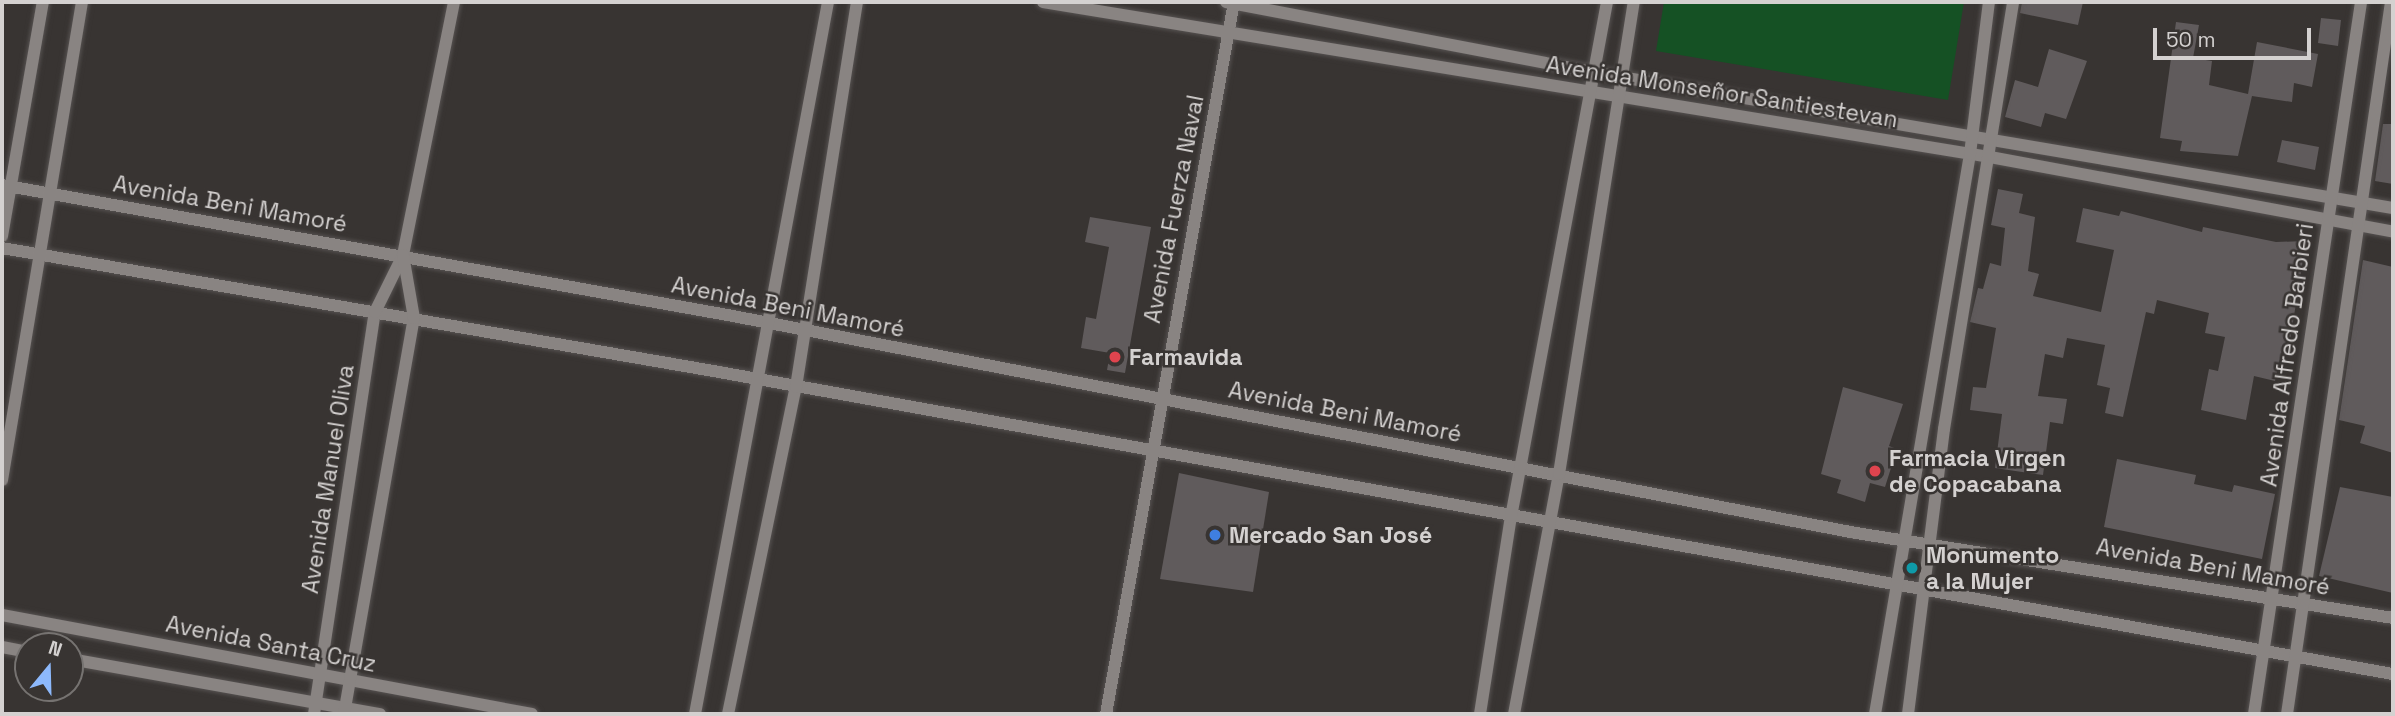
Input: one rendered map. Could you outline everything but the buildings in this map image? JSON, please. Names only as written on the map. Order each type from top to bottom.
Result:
[{"type":"street","points":[[2,236],[6,186],[43,2]]},
{"type":"street","points":[[2,480],[36,254],[82,2]]},
{"type":"street","name":"Avenida Manuel Oliva","points":[[315,708],[375,312],[403,255],[454,2]]},
{"type":"street","points":[[695,714],[757,380],[770,325],[828,2]]},
{"type":"street","points":[[728,714],[806,333],[858,2]]},
{"type":"street","name":"Avenida Monseñor Santiestevan","points":[[1043,2],[1990,157],[2393,232]]},
{"type":"street","name":"Avenida Monseñor Santiestevan","points":[[1231,2],[1597,73],[1992,137],[2393,208]]},
{"type":"street","name":"Avenida Fuerza Naval","points":[[1106,714],[1160,399],[1229,33],[1231,2]]},
{"type":"street","points":[[1480,714],[1511,517],[1597,73],[1607,2]]},
{"type":"street","points":[[1514,714],[1559,474],[1622,96],[1634,2]]},
{"type":"street","points":[[1875,714],[1902,539],[1970,154],[1989,2]]},
{"type":"street","points":[[1908,714],[1933,544],[1944,429],[1990,157],[2012,2]]},
{"type":"street","name":"Avenida Alfredo Barbieri","points":[[2255,714],[2361,2]]},
{"type":"street","points":[[2287,714],[2391,2]]},
{"type":"street","name":"Avenida Beni Mamoré","points":[[6,186],[403,255],[1902,539],[2393,618]]},
{"type":"street","points":[[2,248],[414,318],[2393,674]]},
{"type":"street","name":"Avenida Manuel Oliva","points":[[345,711],[414,318],[403,255]]},
{"type":"street","name":"Avenida Santa Cruz","points":[[2,615],[532,714]]},
{"type":"street","points":[[84,662],[315,708],[380,714]]},
{"type":"green space","points":[[1664,2],[1964,2],[1948,100],[1656,51]]},
{"type":"place","name":"Farmavida","points":[[1115,357]]},
{"type":"place","name":"Farmacia Virgen de Copacabana","points":[[1875,471]]},
{"type":"place","name":"Mercado San José","points":[[1215,535]]},
{"type":"place","name":"Monumento a la Mujer","points":[[1912,568]]}]
